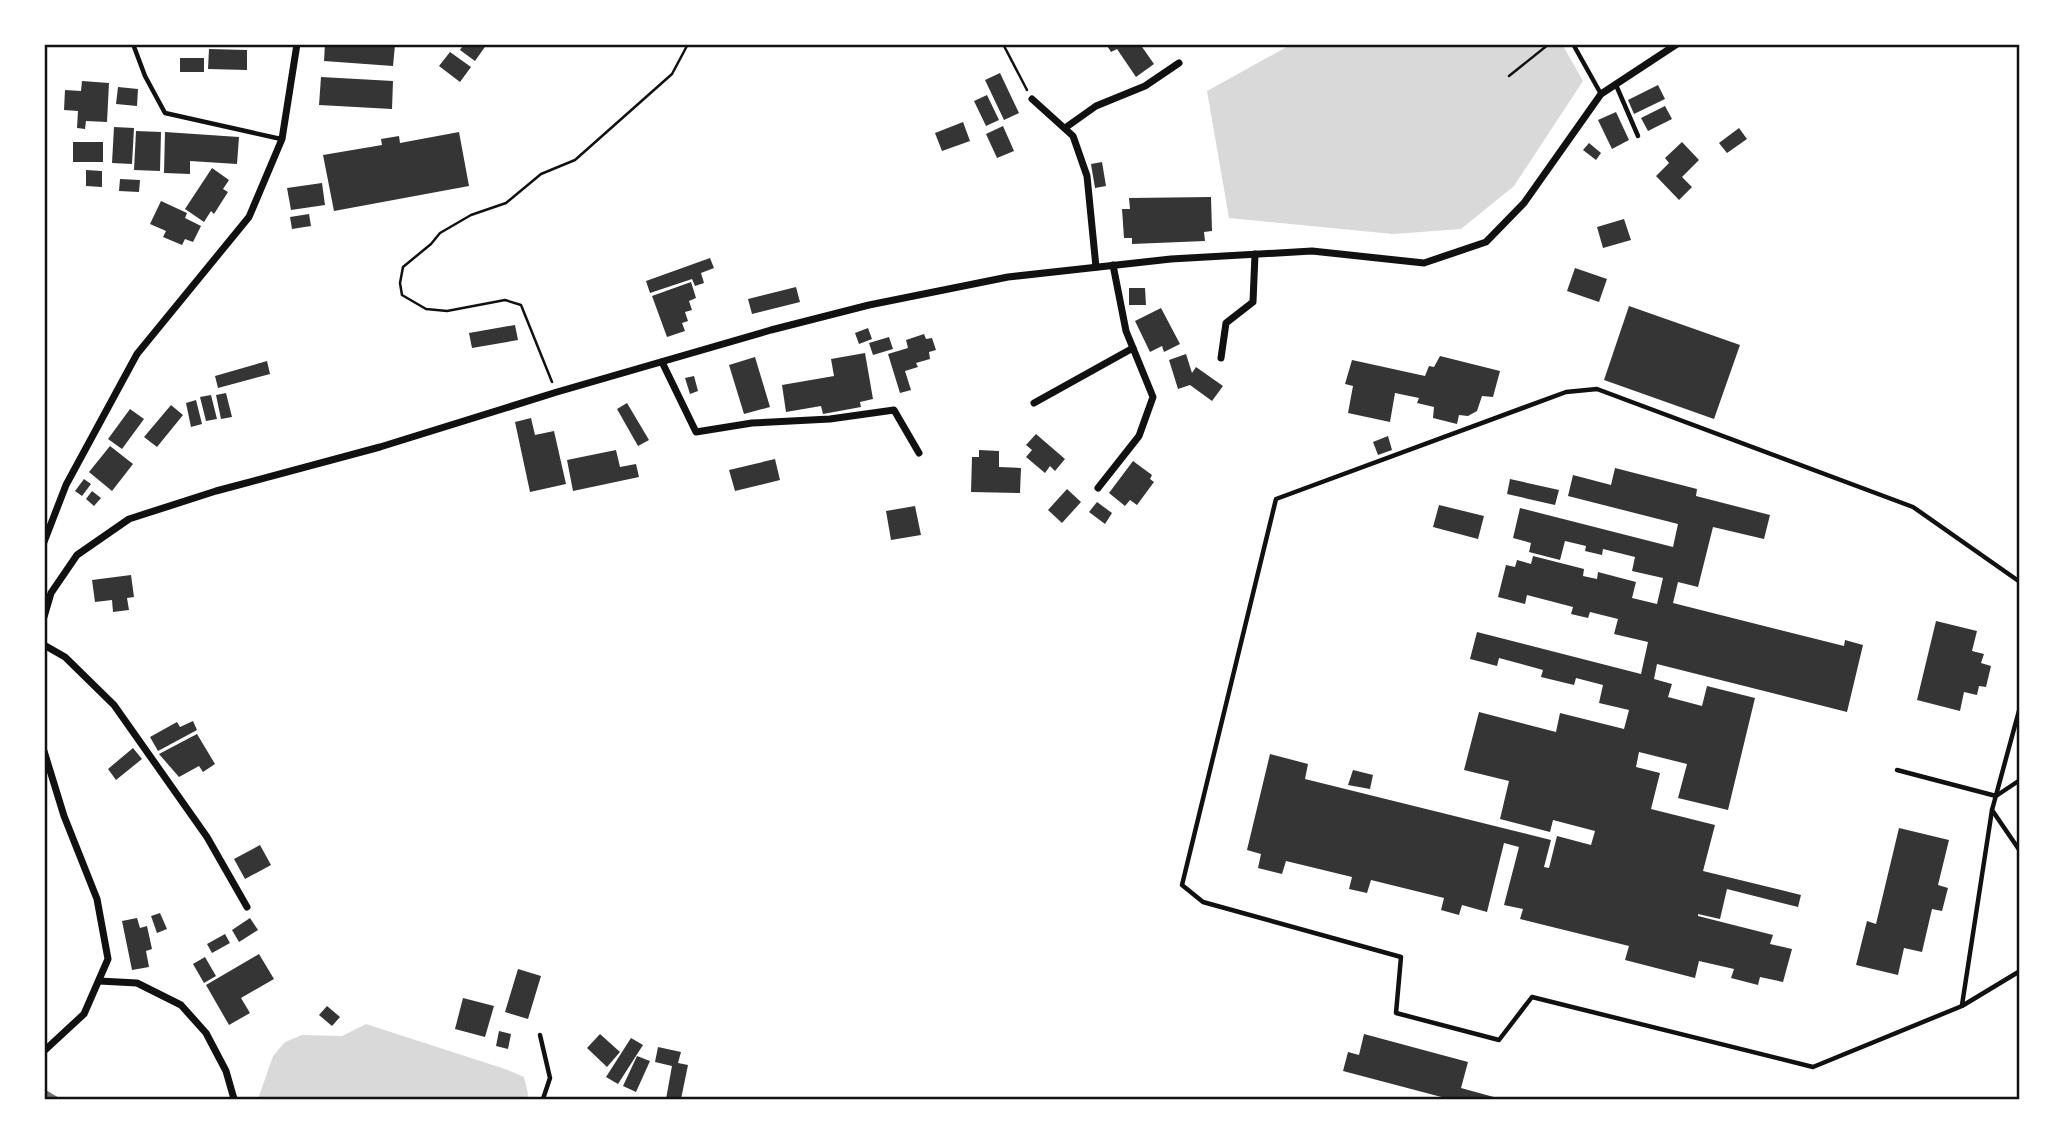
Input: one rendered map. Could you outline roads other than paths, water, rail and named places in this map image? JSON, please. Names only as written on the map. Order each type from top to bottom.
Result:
[{"type":"street","points":[[44,542],[66,485],[137,354],[249,216],[282,139],[297,44]]},
{"type":"street","points":[[44,617],[51,593],[77,555],[129,519],[216,491],[380,447],[557,391],[869,304],[1008,277],[1171,259],[1312,251],[1424,263],[1486,242],[1524,203],[1601,94],[1677,44]]},
{"type":"street","points":[[1065,128],[1096,106],[1145,86],[1179,63]]},
{"type":"street","points":[[1032,99],[1073,136],[1087,176],[1096,267]]},
{"type":"street","points":[[1221,358],[1226,323],[1253,302],[1255,254]]},
{"type":"street","points":[[1098,488],[1139,436],[1153,397],[1126,331],[1113,265]]},
{"type":"street","points":[[1034,403],[1133,348]]},
{"type":"street","points":[[662,362],[696,432],[752,423],[830,419],[894,410],[919,453]]},
{"type":"street","points":[[44,645],[65,657],[114,705],[207,837],[247,907]]},
{"type":"street","points":[[44,752],[97,899],[108,959],[84,1014],[44,1051]]},
{"type":"street","points":[[99,981],[136,983],[181,1005],[206,1033],[226,1071],[234,1099]]},
{"type":"lane","points":[[133,44],[145,75],[165,113],[282,139]]},
{"type":"lane","points":[[1573,44],[1601,94]]},
{"type":"lane","points":[[1615,84],[1638,136]]},
{"type":"lane","points":[[2020,583],[1913,507],[1597,388],[1566,392],[1276,499],[1182,885],[1203,902],[1401,957],[1396,1013],[1499,1040],[1532,997],[1813,1067],[1962,1006],[2020,971]]},
{"type":"lane","points":[[1962,1006],[1992,810],[2020,708]]},
{"type":"lane","points":[[1897,770],[1996,796],[2020,780]]},
{"type":"lane","points":[[1992,810],[2020,851]]},
{"type":"lane","points":[[540,1035],[550,1078],[543,1099]]},
{"type":"railway","points":[[44,1092],[56,1099]]}]
